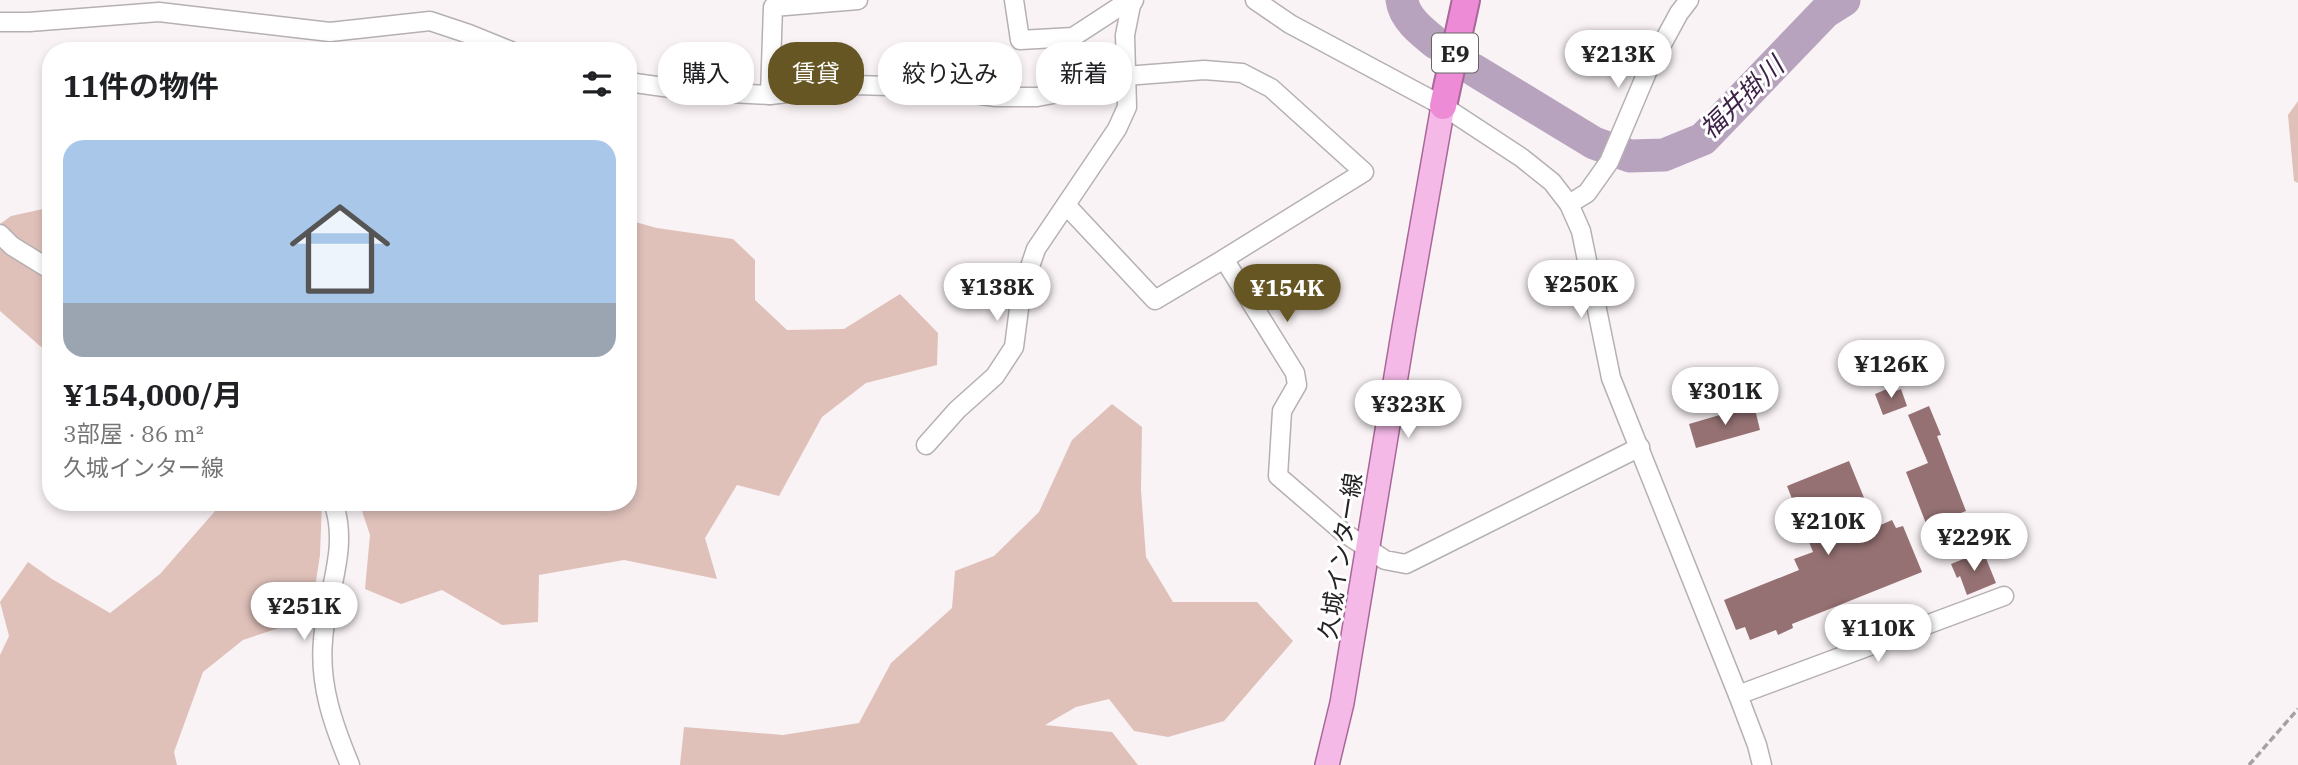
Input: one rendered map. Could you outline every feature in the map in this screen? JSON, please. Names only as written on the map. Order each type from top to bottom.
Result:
[{"type":"highway","name":"E9","points":[[1443,106],[1466,0]]},
{"type":"main road","name":"久城インター線","points":[[1327,765],[1342,703],[1443,106]]},
{"type":"street","points":[[772,42],[774,7],[858,0]]},
{"type":"street","points":[[1014,0],[1020,40],[1073,37],[1119,7],[1132,2]]},
{"type":"street","points":[[1255,0],[1290,23],[1443,106],[1522,158],[1552,182],[1569,204],[1581,232],[1587,256],[1611,378],[1738,695],[1762,765]]},
{"type":"street","points":[[1569,204],[1587,193],[1609,162],[1648,70],[1689,0]]},
{"type":"street","points":[[1125,42],[1132,2]]},
{"type":"street","points":[[0,22],[159,12],[330,32],[430,21],[489,42]]},
{"type":"street","points":[[1066,205],[1155,300],[1364,172],[1271,88],[1242,74],[1204,70],[1132,75]]},
{"type":"street","points":[[637,83],[692,91],[768,95]]},
{"type":"street","points":[[864,85],[922,87],[996,97],[1036,97]]},
{"type":"street","points":[[926,445],[957,410],[995,376],[1014,347],[1021,293],[1036,249],[1117,129],[1127,105]]},
{"type":"street","points":[[0,234],[12,246],[42,264]]},
{"type":"street","points":[[1224,259],[1295,373],[1297,384],[1282,411],[1278,477],[1343,532],[1385,561],[1406,564],[1640,447]]},
{"type":"street","points":[[336,511],[339,518],[339,552],[323,640],[325,694],[350,765]]},
{"type":"street","points":[[1738,695],[2004,596]]},
{"type":"path","points":[[2249,765],[2298,709]]},
{"type":"shaded area","points":[[2298,101],[2298,183],[2294,181],[2288,115]]},
{"type":"shaded area","points":[[42,209],[42,347],[0,311],[0,224],[11,216]]},
{"type":"shaded area","points":[[637,222],[733,239],[755,260],[755,300],[787,330],[844,329],[900,294],[938,333],[937,365],[866,383],[822,417],[779,496],[737,485],[705,538],[717,579],[624,560],[539,575],[538,622],[502,625],[442,590],[401,604],[365,589],[370,535],[362,511],[637,511]]},
{"type":"shaded area","points":[[1112,404],[1142,427],[1141,490],[1146,557],[1173,602],[1257,602],[1293,641],[1224,721],[1168,737],[1134,731],[1109,699],[1076,707],[1045,725],[1112,732],[1138,765],[680,765],[684,727],[783,735],[859,723],[891,663],[952,608],[955,571],[994,556],[1039,512],[1072,440]]},
{"type":"shaded area","points":[[215,511],[322,511],[320,555],[309,627],[288,625],[243,640],[203,672],[174,752],[177,765],[0,765],[0,655],[9,636],[0,602],[28,562],[110,613],[160,574]]},
{"type":"building","points":[[1894,386],[1896,391],[1901,389],[1907,406],[1883,415],[1875,394]]},
{"type":"building","points":[[1754,405],[1760,430],[1696,448],[1689,424]]},
{"type":"building","points":[[1929,406],[1941,435],[1937,436],[1966,511],[1927,526],[1906,472],[1928,463],[1908,415]]},
{"type":"building","points":[[1849,461],[1876,527],[1892,520],[1896,528],[1903,526],[1922,572],[1792,624],[1793,628],[1778,635],[1776,630],[1750,640],[1745,627],[1736,630],[1724,600],[1799,570],[1794,559],[1813,552],[1787,486]]},
{"type":"building","points":[[1983,551],[1996,583],[1967,595],[1960,576],[1957,578],[1951,564]]},
{"type":"waterway","name":"福井掛川","points":[[1402,0],[1410,19],[1436,43]]},
{"type":"waterway","name":"福井掛川","points":[[1474,70],[1594,143],[1630,156],[1664,155],[1703,139],[1825,12],[1844,0]]}]
